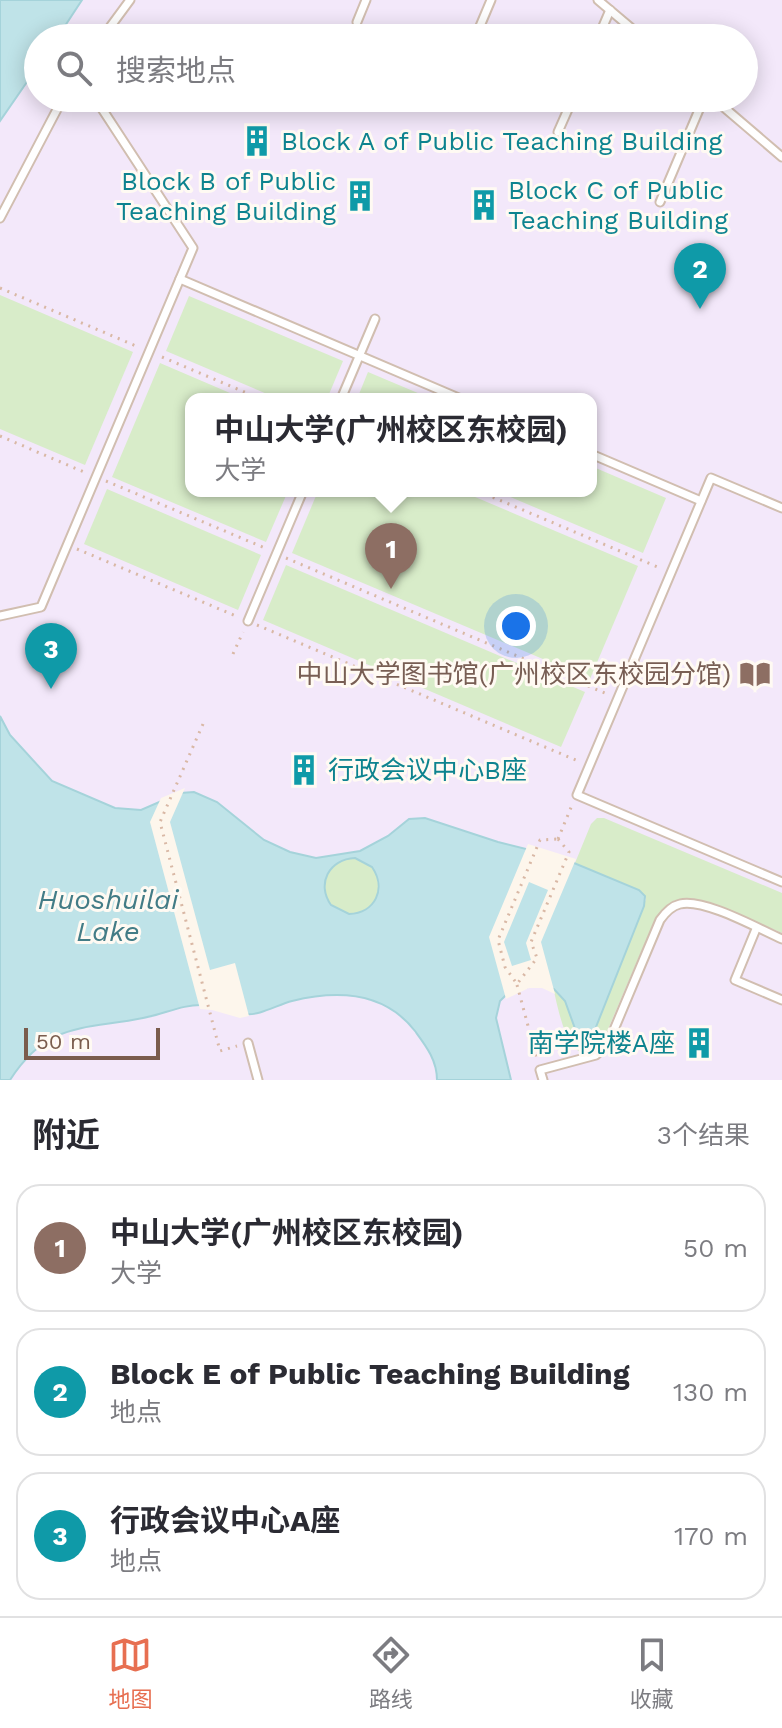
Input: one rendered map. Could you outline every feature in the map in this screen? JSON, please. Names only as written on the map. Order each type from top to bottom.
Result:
[{"type":"lane","points":[[112,24],[130,0]]},
{"type":"lane","points":[[357,22],[366,0]]},
{"type":"lane","points":[[481,24],[491,0]]},
{"type":"lane","points":[[598,0],[626,24]]},
{"type":"lane","points":[[604,24],[610,10]]},
{"type":"lane","points":[[0,218],[56,112]]},
{"type":"lane","points":[[0,616],[41,607],[193,248],[104,112]]},
{"type":"lane","points":[[558,132],[567,112]]},
{"type":"lane","points":[[660,202],[698,112]]},
{"type":"lane","points":[[729,112],[782,157]]},
{"type":"lane","points":[[180,279],[447,393]]},
{"type":"lane","points":[[344,393],[375,319]]},
{"type":"lane","points":[[597,457],[701,501]]},
{"type":"lane","points":[[782,508],[711,478],[577,795],[782,882]]},
{"type":"lane","points":[[248,621],[300,497]]},
{"type":"lane","points":[[543,1080],[540,1070],[592,1056],[606,1047],[660,920],[672,908],[679,904],[698,905],[782,939]]},
{"type":"lane","points":[[756,929],[735,980],[782,1000]]},
{"type":"lane","points":[[248,1043],[258,1080]]},
{"type":"path","points":[[0,288],[247,393]]},
{"type":"path","points":[[0,436],[618,698]]},
{"type":"path","points":[[492,497],[671,573]]},
{"type":"path","points":[[68,545],[589,766]]},
{"type":"path","points":[[233,654],[248,621]]},
{"type":"path","points":[[203,724],[160,822],[220,1051],[248,1043]]},
{"type":"path","points":[[558,839],[569,814]]},
{"type":"path","points":[[540,1070],[517,984],[505,967],[498,940],[540,840],[558,839]]},
{"type":"path","points":[[517,984],[537,958],[531,942],[569,852],[558,839]]},
{"type":"shaded area","points":[[0,0],[782,0],[782,1080],[0,1080]]},
{"type":"green space","points":[[0,295],[133,352],[85,465],[0,429]]},
{"type":"green space","points":[[189,296],[343,361],[330,393],[265,393],[166,351]]},
{"type":"green space","points":[[160,363],[230,393],[185,393],[185,497],[285,497],[266,542],[112,477]]},
{"type":"green space","points":[[368,372],[418,393],[359,393]]},
{"type":"green space","points":[[597,469],[666,498],[643,553],[510,497],[597,497]]},
{"type":"green space","points":[[107,489],[261,555],[238,610],[84,544]]},
{"type":"green space","points":[[315,497],[475,497],[638,566],[590,679],[292,553]]},
{"type":"green space","points":[[286,565],[585,692],[561,747],[263,620]]},
{"type":"green space","points":[[597,818],[604,818],[782,893],[782,933],[708,902],[689,898],[673,901],[656,917],[603,1041],[591,1051],[582,1052],[574,1047],[562,1024],[553,988],[565,1001],[577,1034],[592,1035],[646,899],[639,890],[575,863],[591,824]]},
{"type":"green space","points":[[352,858],[372,866],[380,886],[372,906],[352,914],[332,906],[324,886],[332,866]]},
{"type":"water","points":[[0,0],[82,0],[66,24],[24,24],[24,86],[0,121]]},
{"type":"water","name":"Huoshuilai Lake","points":[[0,716],[10,735],[52,781],[115,808],[141,810],[180,793],[194,792],[217,802],[264,840],[290,852],[316,858],[360,851],[388,836],[409,819],[425,818],[498,842],[562,858],[639,890],[645,896],[644,906],[594,1032],[586,1037],[577,1034],[565,1001],[554,989],[542,984],[510,991],[500,1001],[496,1018],[511,1080],[437,1080],[430,1054],[403,1018],[374,1001],[326,995],[292,1001],[250,1014],[195,1005],[150,1017],[69,1031],[39,1047],[10,1080],[0,1080]],"holes":[[[355,858],[372,867],[378,883],[372,904],[358,913],[349,914],[331,905],[325,881],[332,868],[346,859]]]},
{"type":"pier","points":[[185,788],[170,822],[210,970],[235,963],[249,1016],[240,1018],[200,1009],[150,822],[161,798]]},
{"type":"pier","points":[[528,844],[576,859],[541,942],[555,994],[542,988],[529,988],[506,999],[489,937]],"holes":[[[529,882],[548,890],[526,943],[531,960],[512,966],[504,942]]]},
{"type":"place","name":"Block A of Public Teaching Building","points":[[257,141]]},
{"type":"place","name":"Block B of Public Teaching Building","points":[[360,196]]},
{"type":"place","name":"Block C of Public Teaching Building","points":[[484,205]]},
{"type":"place","name":"Block E of Public Teaching Building","points":[[700,309]]},
{"type":"place","name":"中山大学(广州校区东校园)","points":[[391,589]]},
{"type":"place","name":"中山大学图书馆(广州校区东校园分馆)","points":[[755,674]]},
{"type":"place","name":"行政会议中心A座","points":[[51,689]]},
{"type":"place","name":"行政会议中心B座","points":[[304,770]]},
{"type":"place","name":"南学院楼A座","points":[[699,1043]]}]
